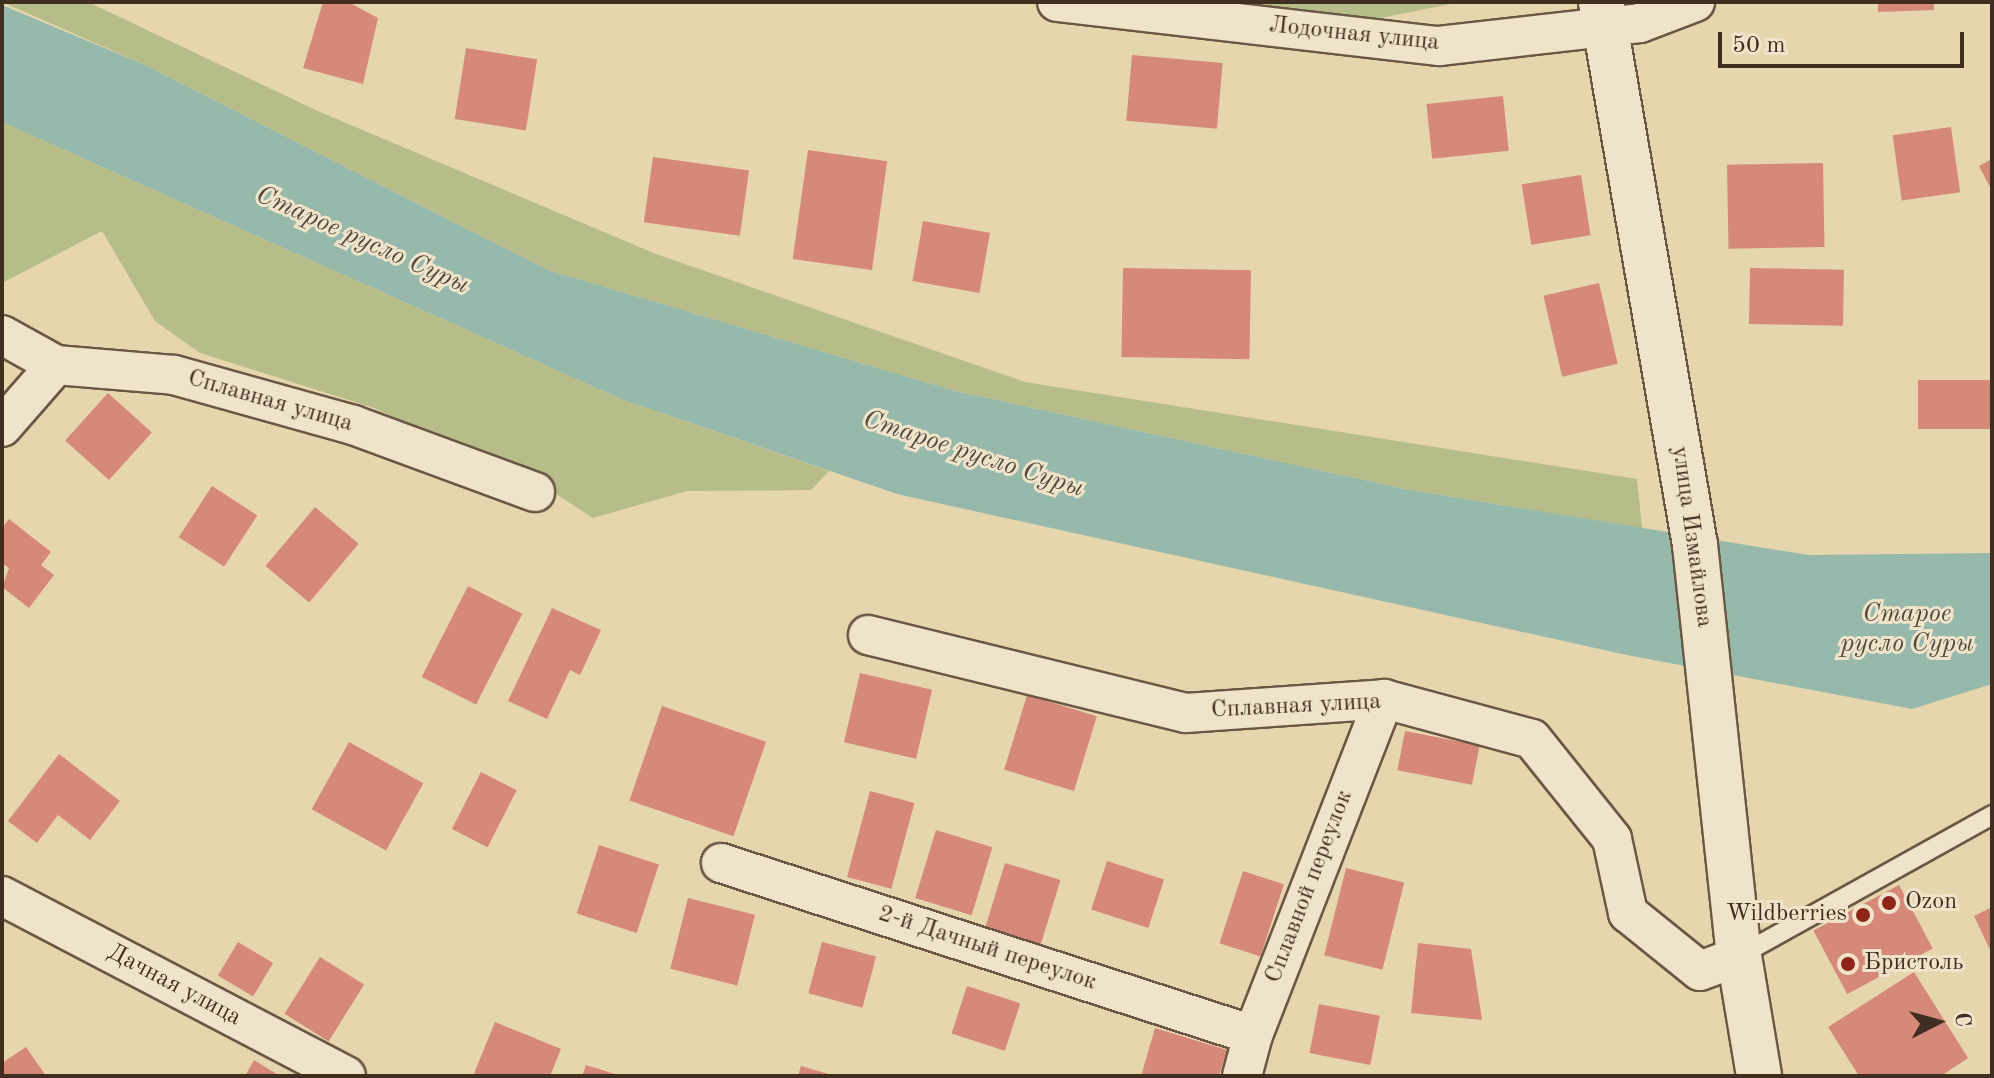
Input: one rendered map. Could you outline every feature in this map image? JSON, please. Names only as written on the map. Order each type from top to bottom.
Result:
[{"type":"main road","name":"улица Измайлова","points":[[1604,14],[1695,545],[1739,956],[1759,1076]]},
{"type":"street","name":"Лодочная улица","points":[[1057,2],[1439,46],[1565,36],[1604,14],[1663,17],[1695,2]]},
{"type":"street","name":"Сплавная улица","points":[[2,335],[56,365],[174,375],[353,425],[535,492]]},
{"type":"street","points":[[2,427],[56,365]]},
{"type":"street","name":"Сплавная улица","points":[[868,635],[1186,713],[1384,699],[1532,739],[1612,839],[1628,913],[1700,971],[1739,956]]},
{"type":"street","name":"Сплавной переулок","points":[[1242,1076],[1253,1035],[1384,699]]},
{"type":"street","name":"2-й Дачный переулок","points":[[721,863],[1253,1035]]},
{"type":"street","name":"Дачная улица","points":[[2,896],[346,1076]]},
{"type":"lane","name":"Сплавная улица","points":[[1739,956],[1992,815]]},
{"type":"green space","points":[[2,2],[88,2],[320,112],[656,254],[1025,382],[1637,479],[1642,528],[1410,490],[955,391],[548,270],[145,65]]},
{"type":"green space","points":[[1218,2],[1461,2],[1360,22]]},
{"type":"green space","points":[[2,122],[621,399],[829,471],[811,490],[687,491],[593,518],[553,492],[374,408],[200,353],[155,321],[102,231],[2,283]]},
{"type":"water","name":"Старое русло Суры","points":[[2,5],[145,65],[548,270],[955,391],[1410,490],[1808,555],[1992,553],[1992,684],[1912,709],[1622,654],[897,494],[621,399],[2,122]]},
{"type":"building","points":[[323,2],[348,2],[378,18],[363,84],[303,68]]},
{"type":"building","points":[[1878,2],[1934,2],[1934,10],[1878,12]]},
{"type":"building","points":[[466,48],[537,59],[526,130],[455,119]]},
{"type":"building","points":[[1132,55],[1223,63],[1217,129],[1126,121]]},
{"type":"building","points":[[1503,96],[1509,151],[1432,159],[1426,104]]},
{"type":"building","points":[[1951,127],[1960,192],[1902,201],[1893,135]]},
{"type":"building","points":[[808,150],[887,161],[872,270],[793,259]]},
{"type":"building","points":[[653,157],[749,170],[740,236],[644,222]]},
{"type":"building","points":[[1992,159],[1992,191],[1979,166]]},
{"type":"building","points":[[1823,163],[1824,247],[1728,249],[1727,165]]},
{"type":"building","points":[[1581,175],[1591,235],[1531,245],[1522,184]]},
{"type":"building","points":[[923,221],[990,233],[979,293],[912,281]]},
{"type":"building","points":[[1123,268],[1251,270],[1249,359],[1121,357]]},
{"type":"building","points":[[1750,268],[1844,270],[1843,326],[1749,324]]},
{"type":"building","points":[[1599,283],[1618,364],[1562,377],[1543,296]]},
{"type":"building","points":[[1918,380],[1992,380],[1992,429],[1918,429]]},
{"type":"building","points":[[108,393],[152,432],[109,480],[65,441]]},
{"type":"building","points":[[212,486],[257,515],[224,567],[179,537]]},
{"type":"building","points":[[315,507],[359,544],[309,603],[266,566]]},
{"type":"building","points":[[9,519],[51,552],[41,565],[54,575],[29,608],[2,587],[9,568],[2,563],[2,528]]},
{"type":"building","points":[[468,586],[522,614],[476,705],[422,677]]},
{"type":"building","points":[[552,608],[601,630],[580,675],[570,670],[547,719],[508,701]]},
{"type":"building","points":[[860,673],[932,690],[916,759],[844,742]]},
{"type":"building","points":[[1027,695],[1097,716],[1074,791],[1004,770]]},
{"type":"building","points":[[662,706],[766,742],[733,836],[629,801]]},
{"type":"building","points":[[1405,731],[1480,746],[1472,785],[1397,770]]},
{"type":"building","points":[[349,742],[423,783],[386,851],[312,809]]},
{"type":"building","points":[[59,754],[120,801],[90,840],[58,815],[37,843],[8,821]]},
{"type":"building","points":[[481,772],[517,790],[488,847],[452,829]]},
{"type":"building","points":[[870,791],[914,803],[891,889],[847,877]]},
{"type":"building","points":[[936,830],[992,847],[972,915],[915,898]]},
{"type":"building","points":[[599,845],[659,864],[637,933],[577,913]]},
{"type":"building","points":[[1107,861],[1164,880],[1148,928],[1091,910]]},
{"type":"building","points":[[1005,863],[1060,880],[1040,946],[985,929]]},
{"type":"building","points":[[1346,868],[1404,883],[1382,970],[1324,955]]},
{"type":"building","points":[[1243,871],[1284,884],[1260,957],[1220,943]]},
{"type":"building","points":[[1899,885],[1933,949],[1847,994],[1813,931]]},
{"type":"building","points":[[688,898],[755,915],[737,986],[670,969]]},
{"type":"building","points":[[1992,907],[1992,954],[1974,916]]},
{"type":"building","points":[[238,942],[273,963],[253,997],[218,975]]},
{"type":"building","points":[[822,942],[876,956],[862,1008],[808,993]]},
{"type":"building","points":[[1418,943],[1471,949],[1482,1020],[1411,1013]]},
{"type":"building","points":[[320,957],[364,985],[329,1041],[284,1014]]},
{"type":"building","points":[[1914,972],[1968,1058],[1941,1076],[1859,1076],[1828,1027]]},
{"type":"building","points":[[967,986],[1020,1003],[1005,1051],[952,1034]]},
{"type":"building","points":[[1319,1004],[1380,1016],[1370,1065],[1309,1053]]},
{"type":"building","points":[[495,1022],[561,1049],[550,1076],[473,1076]]},
{"type":"building","points":[[1155,1028],[1227,1050],[1219,1076],[1141,1076]]},
{"type":"building","points":[[26,1047],[46,1076],[2,1076],[2,1063]]},
{"type":"building","points":[[254,1060],[280,1076],[245,1076]]},
{"type":"building","points":[[586,1065],[618,1075],[618,1076],[582,1076]]},
{"type":"building","points":[[801,1066],[832,1075],[832,1076],[798,1076]]},
{"type":"place","name":"Ozon","points":[[1889,903]]},
{"type":"place","name":"Wildberries","points":[[1863,915]]},
{"type":"place","name":"Бристоль","points":[[1848,964]]}]
